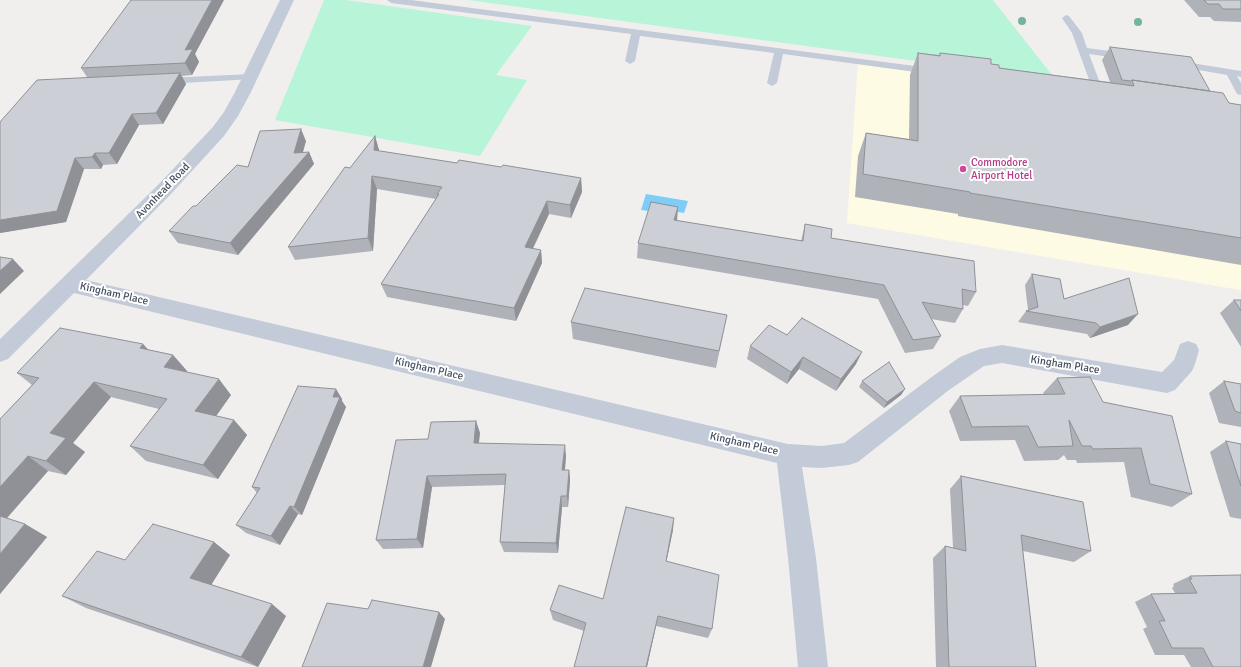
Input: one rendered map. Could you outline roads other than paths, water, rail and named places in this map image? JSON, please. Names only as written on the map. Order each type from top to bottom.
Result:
[{"type":"street","name":"Avonhead Road","points":[[0,353],[199,154],[232,113],[287,0]]},
{"type":"street","name":"Kingham Place","points":[[70,284],[788,455],[822,457],[849,454],[968,364],[980,358],[1002,354],[1167,383],[1184,364],[1188,350]]},
{"type":"street","name":"Kingham Place","points":[[788,455],[802,558],[813,667]]},
{"type":"lane","points":[[391,0],[939,72]]},
{"type":"lane","points":[[1066,18],[1077,32],[1100,96]]},
{"type":"lane","points":[[630,61],[636,32]]},
{"type":"lane","points":[[1084,50],[1138,58]]},
{"type":"lane","points":[[772,83],[779,51]]},
{"type":"lane","points":[[822,68],[824,57]]},
{"type":"lane","points":[[1168,63],[1241,74]]},
{"type":"lane","points":[[1230,72],[1241,92]]},
{"type":"lane","points":[[157,81],[250,77]]},
{"type":"water","points":[[646,194],[688,201],[684,213],[653,208],[648,211],[641,210]]},
{"type":"place","name":"Commodore Airport Hotel","points":[[963,169]]}]
